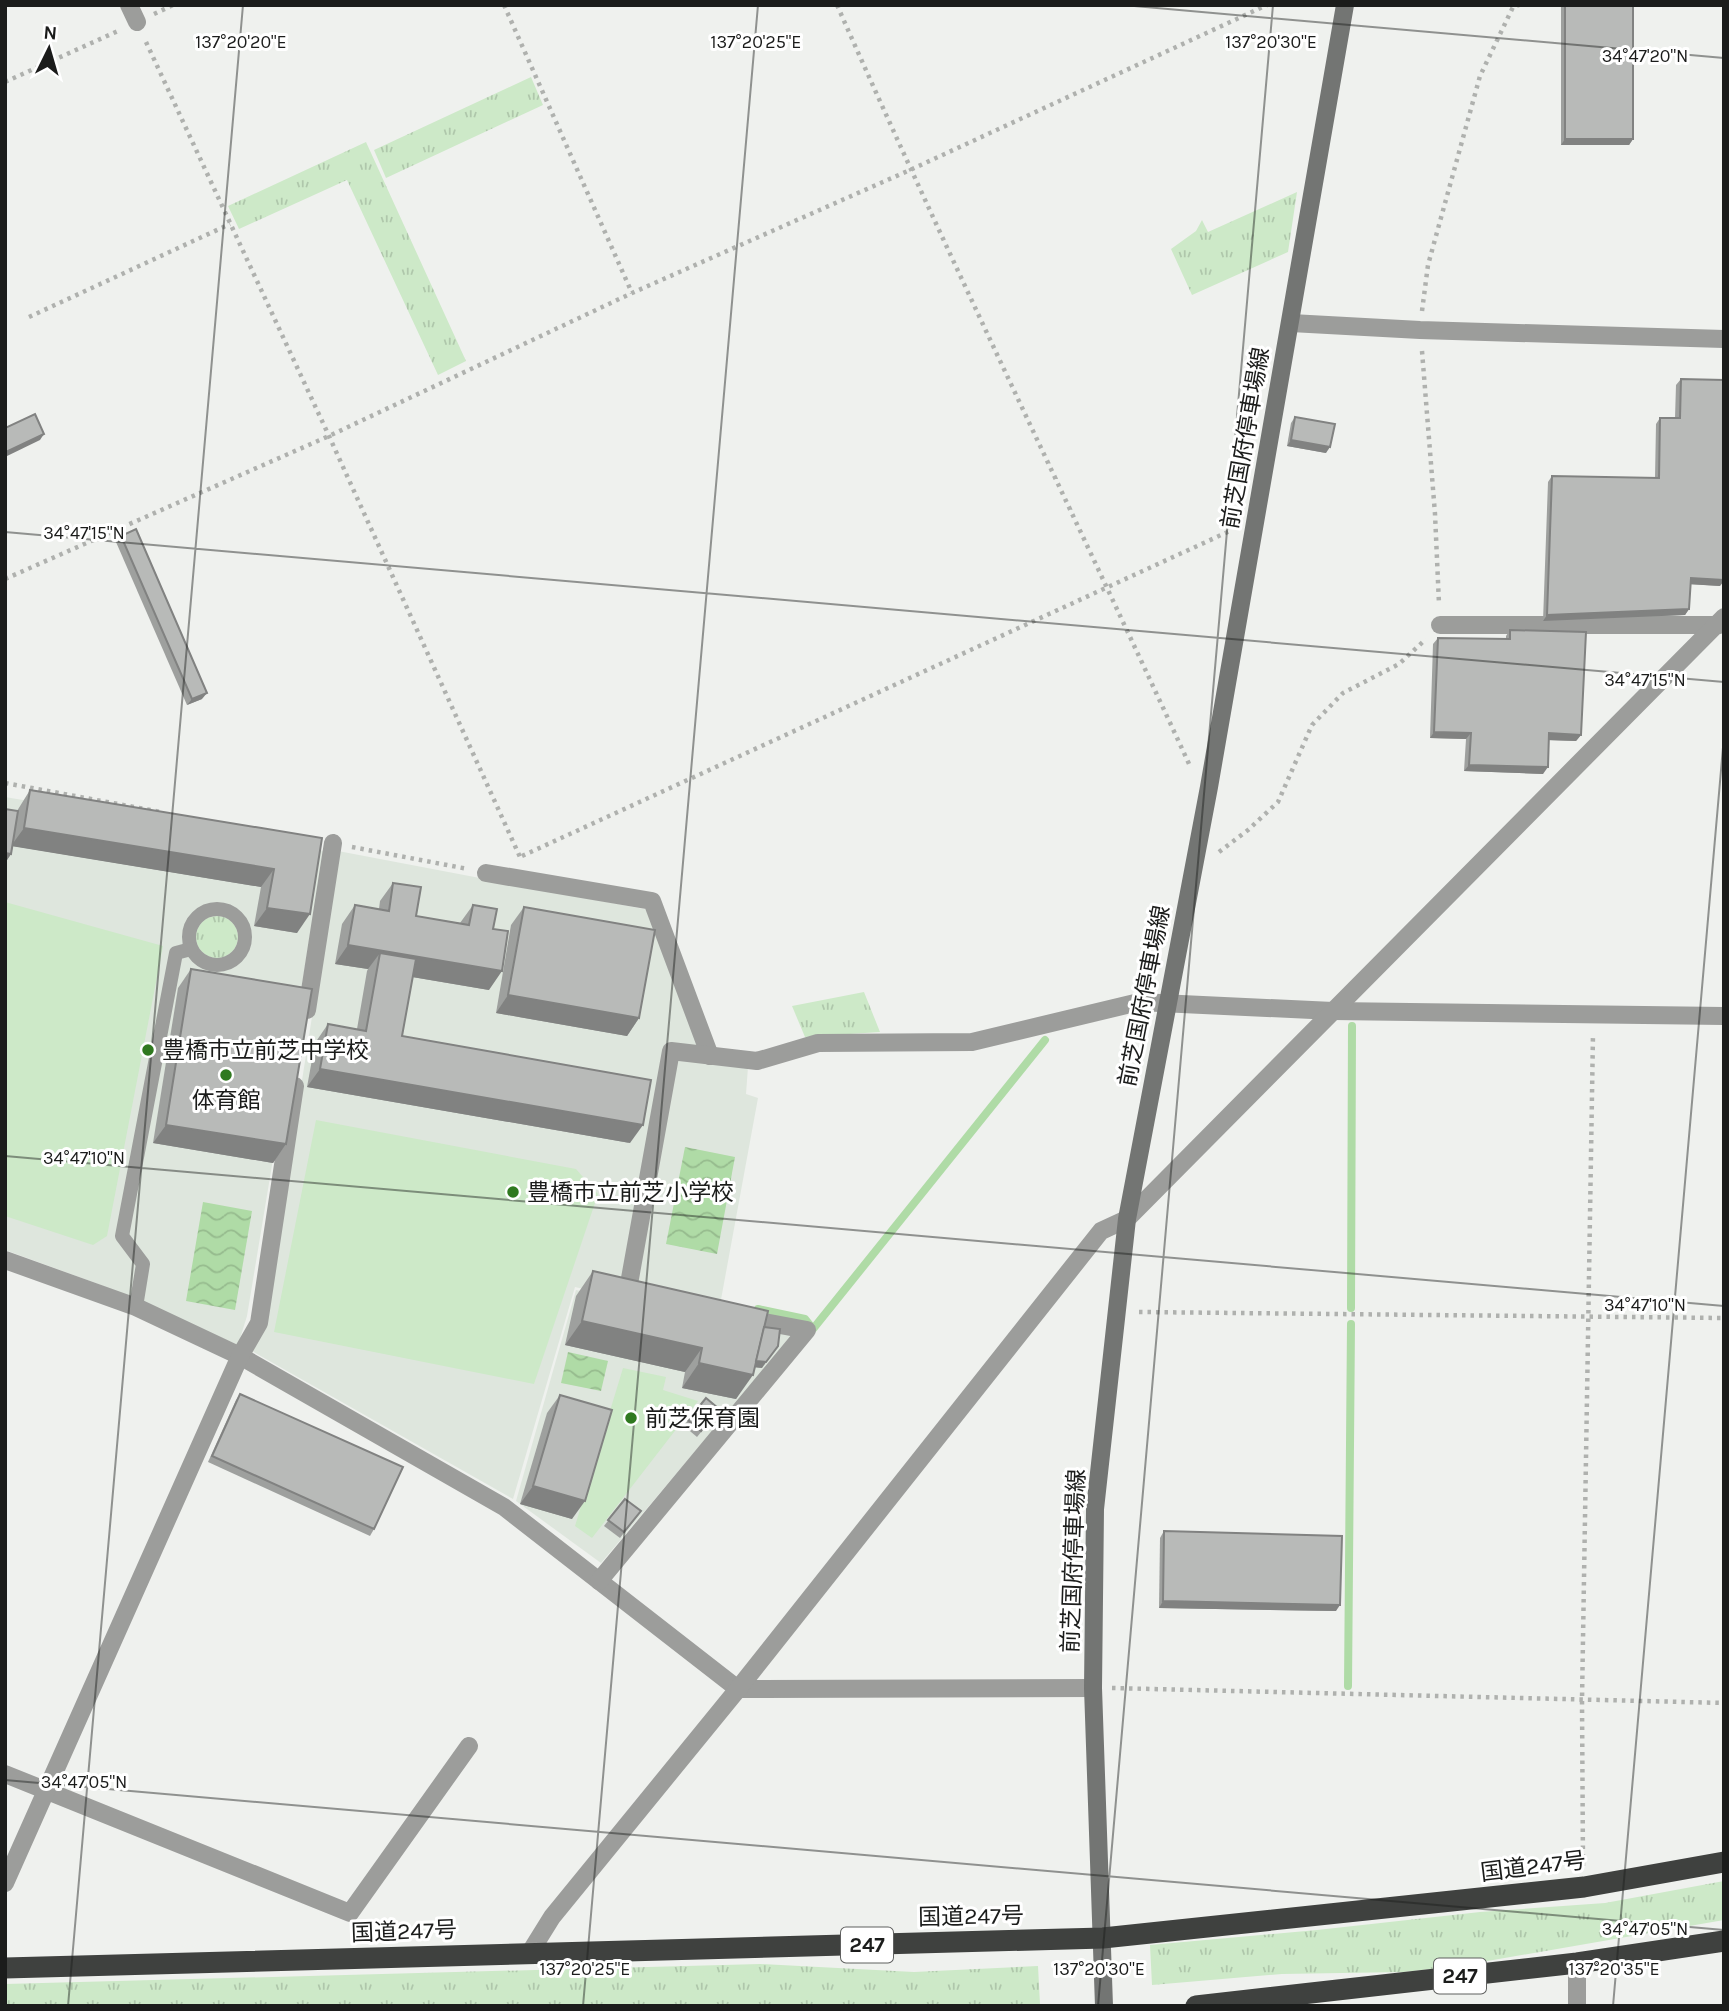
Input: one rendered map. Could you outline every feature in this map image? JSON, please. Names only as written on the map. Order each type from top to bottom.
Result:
[{"type":"highway","name":"国道247号","points":[[5,1968],[1103,1938],[1584,1887],[1724,1862]]},
{"type":"highway","name":"247","points":[[1196,2006],[1577,1963],[1724,1941]]},
{"type":"main road","name":"前芝国府停車場線","points":[[1104,2006],[1093,1688],[1095,1509],[1128,1219],[1209,786],[1345,5]]},
{"type":"street","points":[[1291,323],[1420,330],[1724,339]]},
{"type":"street","points":[[1440,625],[1721,622]]},
{"type":"street","points":[[529,1954],[552,1917],[738,1689],[1101,1231],[1128,1219],[1721,622]]},
{"type":"street","points":[[305,1021],[333,843]]},
{"type":"street","points":[[486,873],[652,901],[710,1056]]},
{"type":"street","points":[[652,1300],[627,1295],[671,1051],[757,1061],[818,1043],[972,1042],[1139,1002],[1333,1011],[1724,1016]]},
{"type":"street","points":[[5,1883],[240,1356],[259,1323],[299,1063]]},
{"type":"street","points":[[5,1260],[136,1307],[240,1356],[504,1507],[738,1689],[1093,1688]]},
{"type":"street","points":[[599,1581],[807,1330],[730,1315]]},
{"type":"street","points":[[5,1774],[350,1913],[469,1746]]},
{"type":"street","points":[[1577,1963],[1577,2006]]},
{"type":"lane","points":[[136,1307],[142,1264],[122,1237],[176,953],[191,949]]},
{"type":"path","points":[[5,82],[133,14],[173,5]]},
{"type":"path","points":[[504,5],[632,293]]},
{"type":"path","points":[[837,5],[910,170],[1195,778],[1209,786]]},
{"type":"path","points":[[5,579],[329,436],[632,293],[910,170],[1267,5]]},
{"type":"path","points":[[1193,871],[1248,830],[1279,802],[1311,725],[1343,693],[1399,664],[1440,625],[1420,330],[1428,265],[1480,76],[1513,7],[1519,5]]},
{"type":"path","points":[[133,14],[520,857]]},
{"type":"path","points":[[29,317],[230,224]]},
{"type":"path","points":[[333,843],[486,873],[1255,519]]},
{"type":"path","points":[[5,783],[169,813]]},
{"type":"path","points":[[1584,1887],[1582,1700],[1594,1013]]},
{"type":"path","points":[[1117,1312],[1724,1318]]},
{"type":"path","points":[[1093,1688],[1724,1703]]},
{"type":"shaded area","name":"豊橋市立前芝中学校","points":[[5,797],[324,851],[247,1316],[238,1345],[101,1285],[5,1250]]},
{"type":"shaded area","name":"豊橋市立前芝小学校","points":[[338,851],[649,910],[705,1060],[748,1067],[746,1094],[758,1098],[720,1305],[618,1297],[575,1287],[513,1499],[252,1351],[263,1329]]},
{"type":"shaded area","name":"前芝保育園","points":[[576,1290],[793,1335],[601,1563],[516,1501]]},
{"type":"green space","points":[[531,77],[543,105],[386,178],[374,150]]},
{"type":"green space","points":[[366,142],[466,361],[438,375],[347,180],[239,229],[228,206]]},
{"type":"green space","points":[[1297,192],[1288,252],[1192,295],[1171,249],[1196,231],[1202,220],[1208,232]]},
{"type":"green space","points":[[5,902],[163,946],[107,1236],[93,1245],[5,1216]]},
{"type":"green space","points":[[217,916],[232,922],[238,937],[232,952],[217,958],[202,952],[196,937],[202,922]]},
{"type":"green space","points":[[864,992],[880,1032],[805,1037],[792,1006]]},
{"type":"green space","points":[[316,1120],[576,1169],[598,1194],[534,1384],[274,1332]]},
{"type":"green space","points":[[623,1368],[666,1377],[663,1390],[698,1401],[592,1538],[575,1526]]},
{"type":"green space","points":[[1724,1881],[1724,1920],[1459,1966],[1403,1972],[1282,1974],[1152,1985],[1150,1945],[1480,1912],[1605,1903]]},
{"type":"green space","points":[[760,1964],[914,1972],[1038,1966],[1040,2004],[5,2006],[5,1984]]},
{"type":"water","points":[[685,1147],[735,1157],[717,1254],[666,1244]]},
{"type":"water","points":[[203,1202],[252,1211],[235,1310],[186,1301]]},
{"type":"water","points":[[568,1352],[608,1361],[601,1391],[561,1383]]},
{"type":"building","points":[[1565,5],[1633,5],[1633,139],[1565,139]]},
{"type":"building","points":[[1681,379],[1724,380],[1724,580],[1691,578],[1689,609],[1547,615],[1552,476],[1659,478],[1660,418],[1680,418]]},
{"type":"building","points":[[35,414],[44,434],[6,452],[5,428]]},
{"type":"building","points":[[1295,417],[1335,424],[1330,447],[1291,440]]},
{"type":"building","points":[[136,529],[207,693],[192,699],[121,536]]},
{"type":"building","points":[[1510,630],[1586,632],[1581,735],[1549,733],[1548,767],[1469,765],[1471,733],[1434,732],[1438,638],[1510,639]]},
{"type":"building","points":[[30,790],[322,838],[310,914],[267,908],[274,869],[24,828]]},
{"type":"building","points":[[5,809],[18,811],[11,854],[5,853]]},
{"type":"building","points":[[393,883],[421,887],[416,916],[469,925],[473,905],[497,909],[493,929],[508,931],[502,971],[348,945],[355,905],[389,911]]},
{"type":"building","points":[[524,907],[655,930],[639,1018],[508,995]]},
{"type":"building","points":[[380,953],[416,959],[402,1036],[651,1080],[643,1125],[320,1069],[328,1024],[366,1031]]},
{"type":"building","name":"体育館","points":[[191,969],[312,989],[286,1144],[166,1125]]},
{"type":"building","points":[[593,1271],[768,1311],[753,1375],[699,1363],[702,1348],[582,1321]]},
{"type":"building","points":[[764,1327],[780,1329],[778,1346],[766,1362],[756,1361]]},
{"type":"building","points":[[240,1394],[403,1467],[374,1529],[212,1456]]},
{"type":"building","points":[[560,1395],[612,1410],[585,1501],[533,1486]]},
{"type":"building","points":[[706,1398],[719,1409],[701,1431],[688,1420]]},
{"type":"building","points":[[625,1499],[641,1511],[624,1532],[608,1520]]},
{"type":"building","points":[[1164,1531],[1342,1536],[1340,1605],[1163,1601]]},
{"type":"waterway","points":[[1351,1308],[1352,1026]]},
{"type":"waterway","points":[[758,1309],[805,1319],[813,1329],[1045,1040]]},
{"type":"waterway","points":[[1348,1686],[1351,1324]]},
{"type":"place","name":"豊橋市立前芝中学校","points":[[148,1050]]},
{"type":"place","name":"体育館","points":[[226,1075]]},
{"type":"place","name":"豊橋市立前芝小学校","points":[[513,1192]]},
{"type":"place","name":"前芝保育園","points":[[631,1418]]}]
